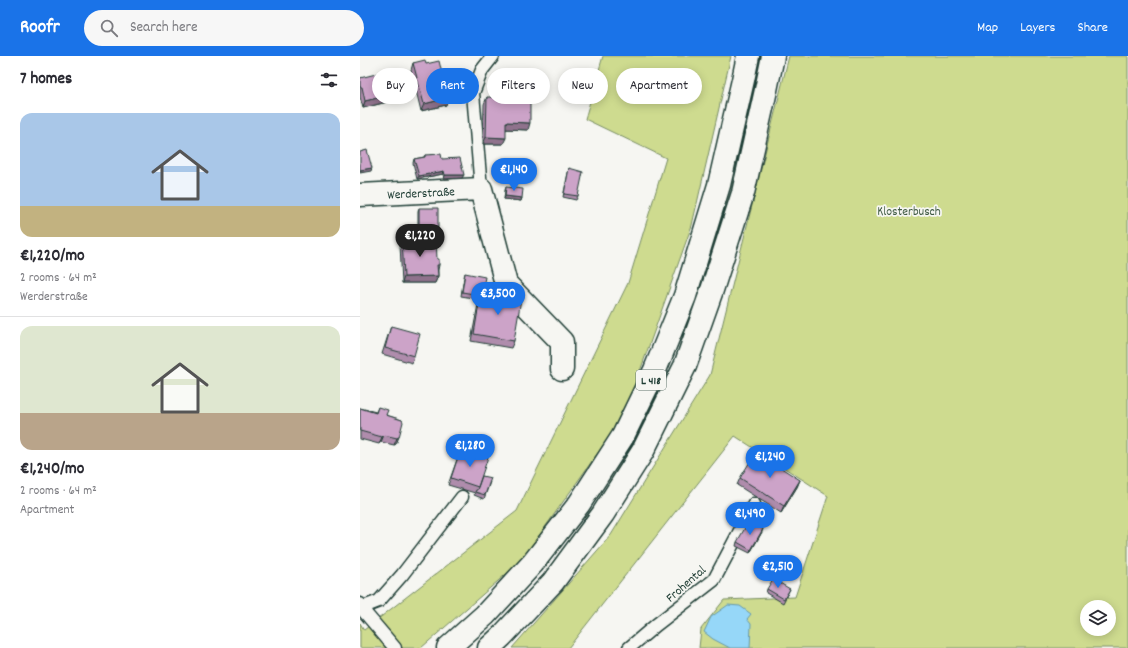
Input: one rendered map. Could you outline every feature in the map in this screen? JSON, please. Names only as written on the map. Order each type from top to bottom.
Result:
[{"type":"main road","name":"L 418","points":[[448,648],[485,615],[534,563],[580,504],[623,436],[655,370],[685,296],[719,185],[744,80],[748,56]]},
{"type":"main road","name":"L 418","points":[[489,648],[553,582],[603,514],[643,451],[685,366],[712,290],[743,193],[772,56]]},
{"type":"main road","name":"Werderstraße","points":[[360,195],[481,189]]},
{"type":"main road","points":[[481,189],[506,284],[562,342],[562,369]]},
{"type":"lane","points":[[481,189],[473,93],[482,70],[493,56]]},
{"type":"lane","points":[[395,648],[361,606],[379,601],[402,575],[462,497]]},
{"type":"lane","name":"Frohental","points":[[629,648],[714,580],[754,504]]},
{"type":"green space","points":[[603,56],[731,56],[692,225],[624,416],[521,561],[421,648],[360,648],[360,623],[364,630],[517,511],[628,283],[666,158],[585,119],[589,104],[608,104],[608,68],[600,68]]},
{"type":"green space","name":"Klosterbusch","points":[[789,56],[1128,56],[1128,648],[699,648],[701,629],[724,600],[795,597],[828,496],[735,436],[568,648],[512,648],[611,535],[710,375]]},
{"type":"water","points":[[728,605],[740,606],[751,614],[747,619],[751,624],[750,648],[730,648],[713,639],[704,632],[711,617]]},
{"type":"building","points":[[425,60],[426,64],[439,61],[441,68],[426,68],[426,104],[424,104],[418,82],[418,68],[414,68],[413,63]]},
{"type":"building","points":[[372,75],[372,99],[365,101],[362,87],[360,87],[360,78]]},
{"type":"building","points":[[487,97],[487,104],[530,104],[530,123],[506,122],[506,138],[486,137]]},
{"type":"building","points":[[367,150],[372,168],[360,170],[360,152]]},
{"type":"building","points":[[441,154],[442,159],[460,158],[464,175],[445,175],[444,171],[419,176],[414,159],[425,157],[425,155]]},
{"type":"building","points":[[569,168],[583,172],[578,196],[564,194]]},
{"type":"building","points":[[506,187],[523,189],[522,198],[505,196]]},
{"type":"building","points":[[419,208],[438,208],[438,227],[419,227]]},
{"type":"building","points":[[402,238],[420,238],[420,240],[436,239],[437,259],[439,259],[439,265],[437,265],[438,276],[404,277]]},
{"type":"building","points":[[465,273],[485,277],[480,295],[462,292]]},
{"type":"building","points":[[481,292],[521,299],[514,341],[474,334]]},
{"type":"building","points":[[391,326],[420,334],[414,356],[385,348]]},
{"type":"building","points":[[378,407],[388,410],[386,415],[402,420],[403,422],[399,437],[397,438],[384,435],[382,437],[360,431],[360,408],[376,413]]},
{"type":"building","points":[[461,448],[488,457],[478,487],[451,478]]},
{"type":"building","points":[[756,452],[800,480],[784,506],[740,478]]},
{"type":"building","points":[[482,476],[491,478],[485,495],[475,492]]},
{"type":"building","points":[[749,521],[763,529],[751,550],[737,542]]},
{"type":"building","points":[[773,579],[790,589],[784,599],[767,589]]}]
